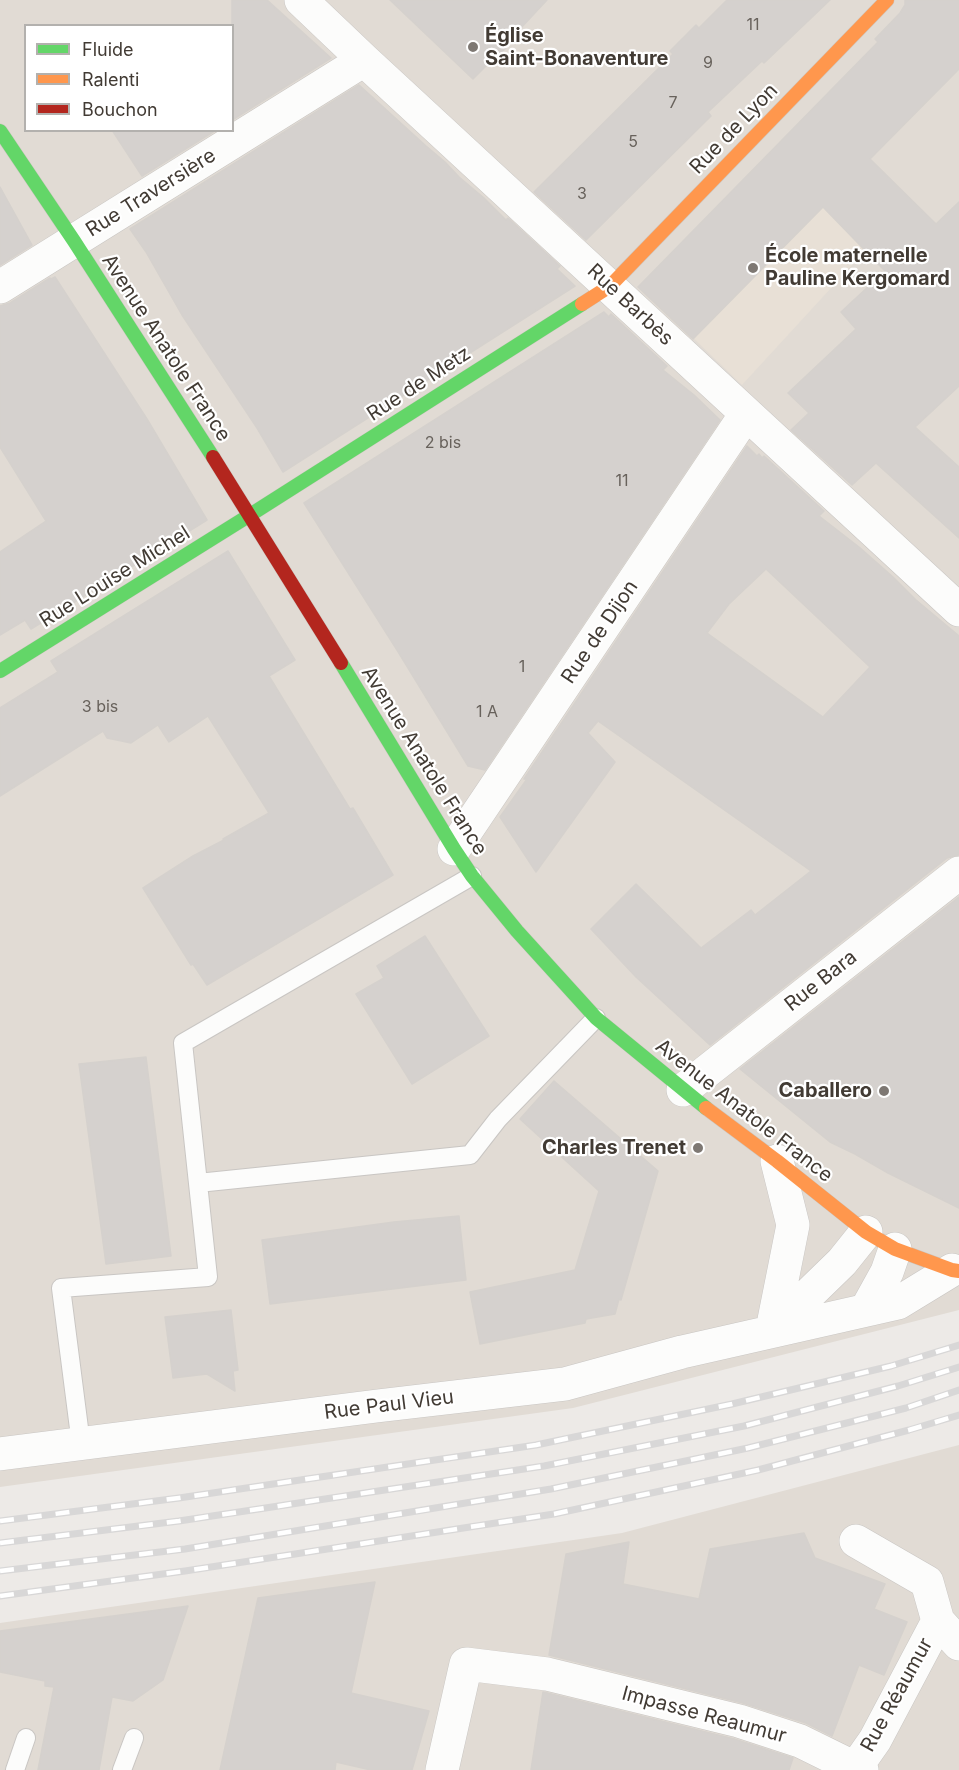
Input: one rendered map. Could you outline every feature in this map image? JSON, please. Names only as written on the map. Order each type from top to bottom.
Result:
[{"type":"main road","name":"Rue de Lyon","points":[[610,286],[887,0]]},
{"type":"main road","name":"Avenue Anatole France","points":[[0,132],[74,241],[250,515],[454,849],[472,876],[517,931],[597,1018],[683,1090],[866,1232],[895,1249],[956,1270]]},
{"type":"main road","name":"Rue de Metz","points":[[250,515],[610,286]]},
{"type":"main road","name":"Rue Louise Michel","points":[[0,671],[250,515]]},
{"type":"street","name":"Rue Barbès","points":[[301,0],[959,610]]},
{"type":"street","name":"Rue Traversière","points":[[0,287],[364,60]]},
{"type":"street","name":"Rue de Dijon","points":[[454,849],[746,414]]},
{"type":"street","name":"Rue Bara","points":[[683,1090],[959,873]]},
{"type":"street","points":[[772,1330],[793,1225],[777,1161]]},
{"type":"street","points":[[772,1330],[842,1262],[866,1232]]},
{"type":"street","points":[[866,1310],[887,1272],[895,1249]]},
{"type":"street","name":"Rue Paul Vieu","points":[[0,1454],[565,1384],[772,1330],[898,1303],[956,1270]]},
{"type":"street","points":[[856,1541],[927,1582],[949,1633]]},
{"type":"street","name":"Rue Réaumur","points":[[857,1769],[949,1633]]},
{"type":"street","name":"Impasse Reaumur","points":[[442,1770],[466,1664],[547,1674],[739,1721],[800,1741],[857,1769]]},
{"type":"lane","points":[[81,1444],[62,1288],[208,1276],[183,1043],[472,876]]},
{"type":"lane","points":[[198,1183],[470,1155],[498,1119],[597,1018]]},
{"type":"lane","points":[[15,1770],[26,1738]]},
{"type":"lane","points":[[122,1770],[134,1738]]},
{"type":"shaded area","points":[[0,0],[959,0],[959,1310],[573,1408],[0,1487]]},
{"type":"shaded area","name":"École maternelle Pauline Kergomard","points":[[770,152],[850,235],[867,249],[742,385],[639,286]]},
{"type":"shaded area","points":[[959,1445],[959,1770],[0,1770],[0,1623],[622,1533]]},
{"type":"building","points":[[232,0],[267,0],[331,58],[234,119],[234,24],[232,24]]},
{"type":"building","name":"Église Saint-Bonaventure","points":[[390,0],[547,0],[492,63],[490,62],[473,79]]},
{"type":"building","points":[[727,0],[830,0],[708,112],[711,116],[586,240],[534,192],[673,54],[670,51],[696,25],[699,28]]},
{"type":"building","points":[[905,0],[959,0],[959,69],[870,159],[936,224],[959,202],[959,386],[915,427],[959,467],[959,538],[876,463],[852,485],[791,430],[809,413],[788,393],[856,329],[841,312],[885,271],[823,207],[693,339],[638,287],[878,42],[875,39],[900,13]]},
{"type":"building","points":[[359,85],[506,220],[508,218],[560,266],[557,269],[575,286],[283,472],[257,428],[182,315],[130,229]]},
{"type":"building","points":[[113,132],[213,132],[142,176]]},
{"type":"building","points":[[0,187],[32,245],[0,265]]},
{"type":"building","points":[[55,277],[147,419],[207,520],[31,629],[25,620],[0,635],[0,552],[46,521],[0,447],[0,306],[10,303]]},
{"type":"building","points":[[604,312],[609,317],[611,314],[667,366],[663,370],[720,420],[485,770],[468,766],[304,503]]},
{"type":"building","points":[[747,446],[757,456],[759,454],[762,458],[764,456],[824,511],[819,516],[859,547],[959,636],[959,855],[947,858],[710,1045],[636,977],[591,929],[636,884],[701,948],[751,910],[755,915],[811,871],[598,721],[588,733],[615,762],[536,872],[500,817],[527,779],[524,779]],"holes":[[[766,569],[870,667],[823,717],[707,633],[729,604]]]},
{"type":"building","points":[[228,551],[295,660],[269,676],[393,875],[207,985],[193,964],[191,965],[143,888],[193,856],[269,813],[208,716],[169,742],[158,725],[131,743],[107,738],[103,731],[0,796],[0,708],[58,672],[51,661]]},
{"type":"building","points":[[959,897],[959,1208],[830,1142],[740,1069]]},
{"type":"building","points":[[425,936],[489,1036],[412,1084],[356,994],[384,978],[377,966]]},
{"type":"building","points":[[146,1057],[171,1256],[106,1264],[79,1064]]},
{"type":"building","points":[[554,1081],[658,1171],[615,1314],[586,1319],[585,1323],[480,1344],[470,1292],[575,1270],[599,1191],[520,1119]]},
{"type":"building","points":[[459,1216],[466,1280],[270,1304],[262,1240],[394,1222]]},
{"type":"building","points":[[231,1310],[238,1370],[233,1371],[235,1391],[207,1374],[173,1378],[165,1317]]},
{"type":"building","points":[[804,1533],[815,1558],[885,1584],[874,1609],[907,1622],[884,1675],[859,1665],[832,1736],[806,1723],[743,1703],[549,1655],[566,1554],[629,1542],[623,1584],[699,1599],[710,1549]]},
{"type":"building","points":[[375,1582],[351,1693],[429,1711],[412,1770],[371,1770],[336,1762],[335,1770],[220,1770],[258,1598]]},
{"type":"building","points":[[188,1606],[163,1680],[133,1701],[112,1697],[99,1770],[38,1770],[54,1687],[45,1686],[45,1681],[0,1672],[0,1631]]},
{"type":"building","points":[[543,1692],[734,1739],[793,1758],[789,1770],[531,1770]]},
{"type":"railway","points":[[0,1521],[179,1498],[536,1445],[732,1404],[891,1366],[959,1345]]},
{"type":"railway","points":[[0,1543],[179,1521],[544,1466],[744,1426],[898,1386],[959,1367]]},
{"type":"railway","points":[[0,1571],[185,1549],[551,1489],[748,1448],[906,1408],[959,1390]]},
{"type":"railway","points":[[0,1596],[185,1571],[554,1514],[758,1470],[959,1415]]},
{"type":"traffic: fast","points":[[0,131],[213,457]]},
{"type":"traffic: fast","points":[[0,671],[582,304]]},
{"type":"traffic: fast","points":[[341,663],[454,849],[472,876],[517,931],[596,1018],[706,1108]]},
{"type":"traffic: slow","points":[[582,304],[610,286],[887,0]]},
{"type":"traffic: slow","points":[[706,1108],[866,1232],[895,1249],[959,1271]]},
{"type":"traffic: jam","points":[[213,457],[341,663]]},
{"type":"place","name":"Église Saint-Bonaventure","points":[[473,47]]},
{"type":"place","name":"École maternelle Pauline Kergomard","points":[[753,268]]},
{"type":"place","name":"Caballero","points":[[884,1091]]},
{"type":"place","name":"Charles Trenet","points":[[698,1148]]}]
